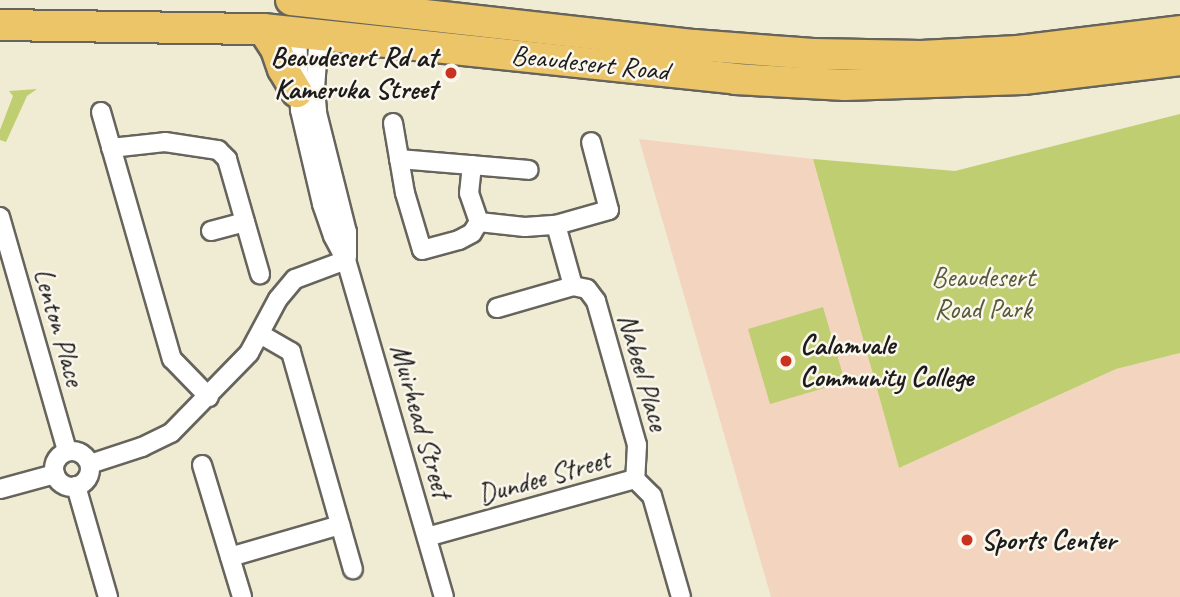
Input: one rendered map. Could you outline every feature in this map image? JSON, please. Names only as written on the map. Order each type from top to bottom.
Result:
[{"type":"highway","name":"Beaudesert Road","points":[[291,0],[367,4],[708,47],[813,54],[920,56],[1018,51],[1180,31]]},
{"type":"highway","name":"Beaudesert Road","points":[[0,25],[263,29],[735,79],[845,85],[1012,80],[1180,60]]},
{"type":"highway","points":[[263,29],[276,49],[282,69],[298,92]]},
{"type":"street","name":"Muirhead Street","points":[[308,33],[298,92],[323,204],[333,236],[346,260],[444,597]]},
{"type":"street","name":"Muirhead Street","points":[[308,33],[317,113],[347,232],[346,260]]},
{"type":"street","points":[[101,112],[172,359],[209,397]]},
{"type":"street","points":[[393,123],[405,193],[422,250],[459,240],[472,233],[479,222]]},
{"type":"street","points":[[111,148],[165,142],[218,150],[227,159],[260,274]]},
{"type":"street","points":[[479,222],[525,227],[556,225],[609,210],[591,142]]},
{"type":"street","points":[[400,159],[530,170]]},
{"type":"street","points":[[472,165],[469,193],[479,222]]},
{"type":"street","name":"Lenton Place","points":[[0,217],[67,451]]},
{"type":"street","points":[[211,231],[245,222]]},
{"type":"street","points":[[497,308],[573,286],[556,225]]},
{"type":"street","points":[[90,464],[154,443],[171,433],[249,354],[278,299],[295,279],[346,260]]},
{"type":"street","name":"Nabeel Place","points":[[573,286],[587,289],[596,301],[637,445],[635,479]]},
{"type":"street","points":[[260,334],[290,352],[353,569]]},
{"type":"street","points":[[67,451],[84,454],[90,464],[89,475],[76,486],[66,485],[55,474],[58,458],[67,451]]},
{"type":"street","points":[[202,465],[242,597]]},
{"type":"street","points":[[0,489],[55,474]]},
{"type":"street","points":[[635,479],[652,496],[681,597]]},
{"type":"street","name":"Dundee Street","points":[[427,537],[635,479]]},
{"type":"street","points":[[76,486],[108,597]]},
{"type":"street","points":[[230,557],[340,525]]},
{"type":"shaded area","name":"Calamvale Community College","points":[[639,139],[813,159],[899,468],[1116,369],[1180,353],[1180,597],[771,597]]},
{"type":"green space","points":[[37,89],[27,96],[6,142],[0,140],[0,130],[13,96],[9,91]]},
{"type":"green space","name":"Beaudesert Road Park","points":[[1180,114],[1180,353],[1116,369],[899,468],[813,159],[955,171]]},
{"type":"green space","points":[[823,307],[845,382],[770,404],[748,329]]},
{"type":"place","name":"Beaudesert Rd at Kameruka Street","points":[[451,73]]},
{"type":"place","name":"Calamvale Community College","points":[[786,361]]},
{"type":"place","name":"Sports Center","points":[[967,540]]}]
